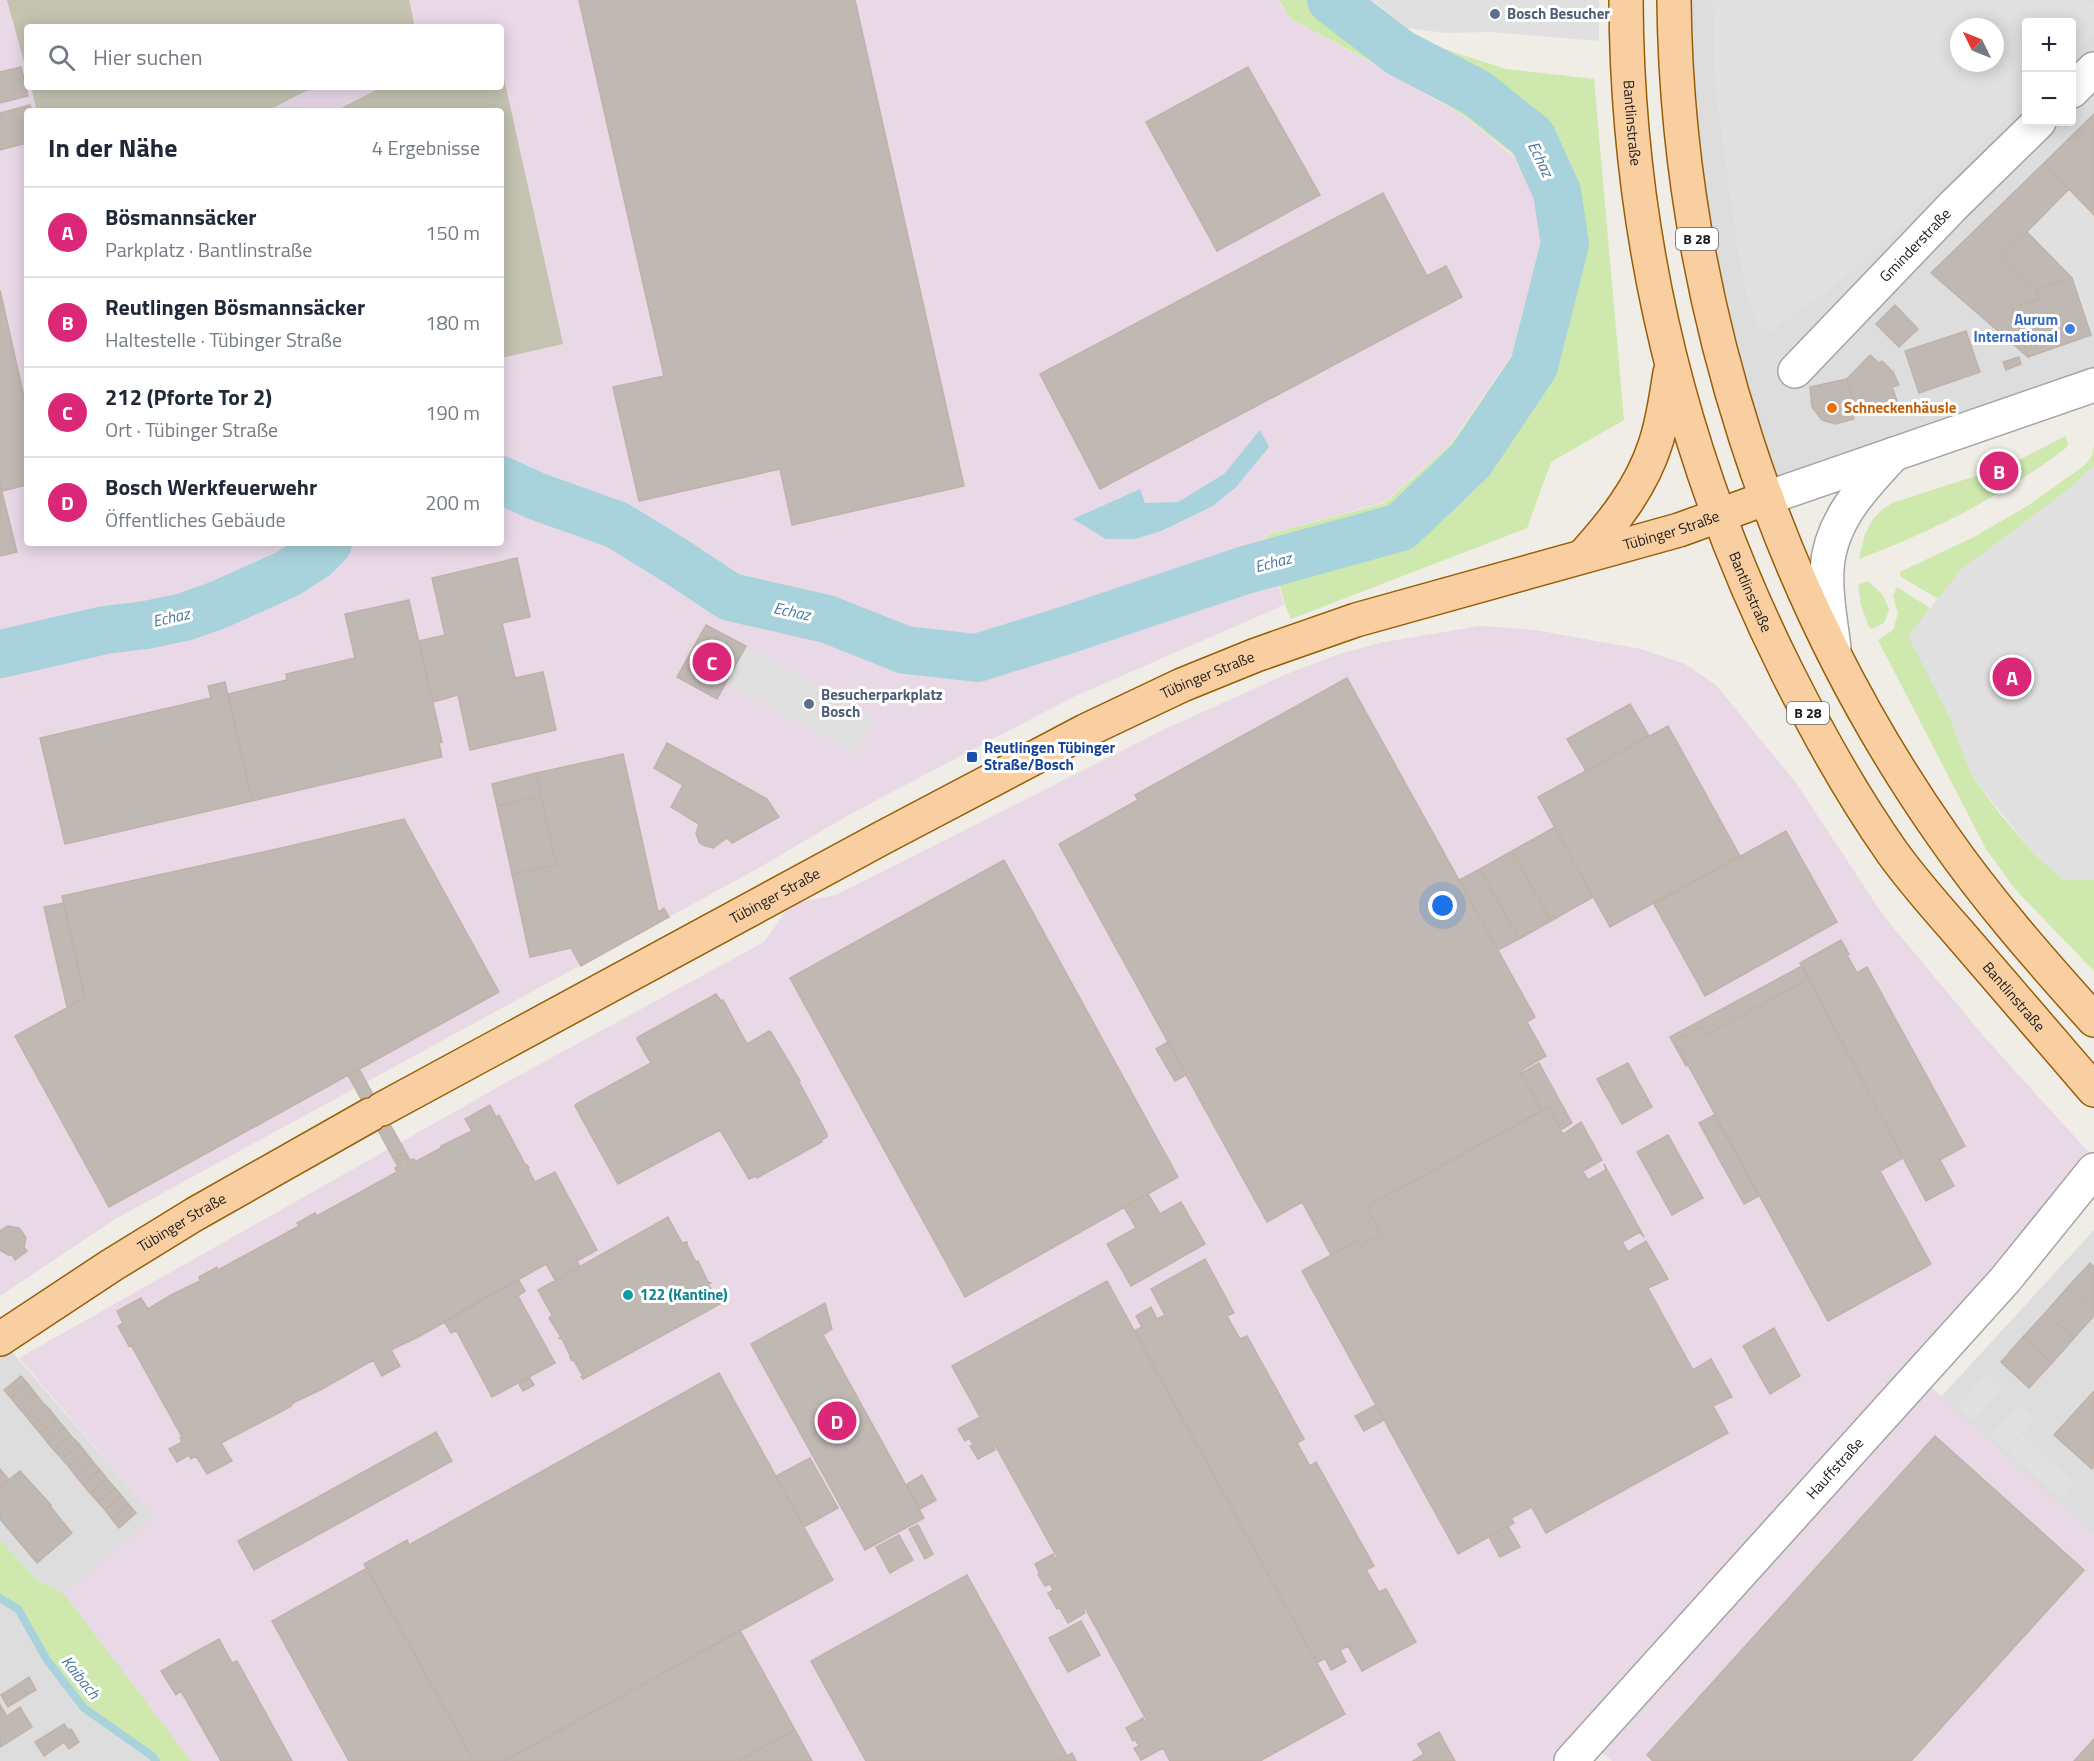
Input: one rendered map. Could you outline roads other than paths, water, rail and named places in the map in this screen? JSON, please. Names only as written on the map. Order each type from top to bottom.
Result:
[{"type":"main road","name":"Bantlinstraße","points":[[1626,0],[1631,111],[1640,208],[1658,307],[1693,441],[1718,516],[1758,613],[1802,702],[1874,825],[1909,874],[2094,1090]]},
{"type":"main road","name":"B 28","points":[[1674,0],[1675,54],[1681,126],[1701,265],[1731,391],[1767,498],[1834,654],[1883,743],[1943,837],[2016,930],[2094,1020]]},
{"type":"main road","points":[[1583,556],[1622,512],[1647,466],[1660,427],[1672,365]]},
{"type":"main road","name":"Tübinger Straße","points":[[0,1339],[112,1265],[195,1214],[376,1112],[750,909],[1085,731],[1150,699],[1238,662],[1356,620],[1679,530],[1767,498]]},
{"type":"street","points":[[2076,87],[2094,69]]},
{"type":"street","name":"Gminderstraße","points":[[1795,371],[1954,205],[2035,126]]},
{"type":"street","name":"Tübinger Straße","points":[[1767,498],[2094,385]]},
{"type":"street","points":[[1834,654],[1827,571],[1832,540],[1841,519],[1854,500],[1895,453]]},
{"type":"street","name":"Hauffstraße","points":[[1571,1761],[2005,1280],[2094,1170]]},
{"type":"water","points":[[1260,430],[1269,447],[1236,487],[1213,506],[1161,531],[1135,539],[1106,539],[1073,519],[1140,489],[1145,503],[1178,502],[1224,474]]},
{"type":"waterway","name":"Echaz","points":[[504,481],[536,496],[617,525],[730,597],[827,619],[905,650],[977,658],[1242,571],[1401,527],[1471,460],[1534,366],[1565,244],[1557,192],[1532,137],[1477,93],[1400,53],[1331,0]]},
{"type":"waterway","name":"Echaz","points":[[0,654],[105,630],[184,617],[218,605],[287,574],[315,556],[325,546]]},
{"type":"waterway","name":"Kaibach","points":[[0,1598],[18,1609],[47,1660],[84,1708],[156,1761]]},
{"type":"place","name":"Bosch Besucher","points":[[1495,14]]},
{"type":"place","name":"Aurum International","points":[[2070,329]]},
{"type":"place","name":"Schneckenhäusle","points":[[1832,408]]},
{"type":"place","name":"Reutlingen Bösmannsäcker","points":[[1999,471]]},
{"type":"place","name":"212 (Pforte Tor 2)","points":[[712,662]]},
{"type":"place","name":"Bösmannsäcker","points":[[2012,677]]},
{"type":"place","name":"Besucherparkplatz Bosch","points":[[809,704]]},
{"type":"place","name":"Reutlingen Tübinger Straße/Bosch","points":[[972,757]]},
{"type":"place","name":"122 (Kantine)","points":[[628,1295]]},
{"type":"place","name":"Bosch Werkfeuerwehr","points":[[837,1421]]}]
